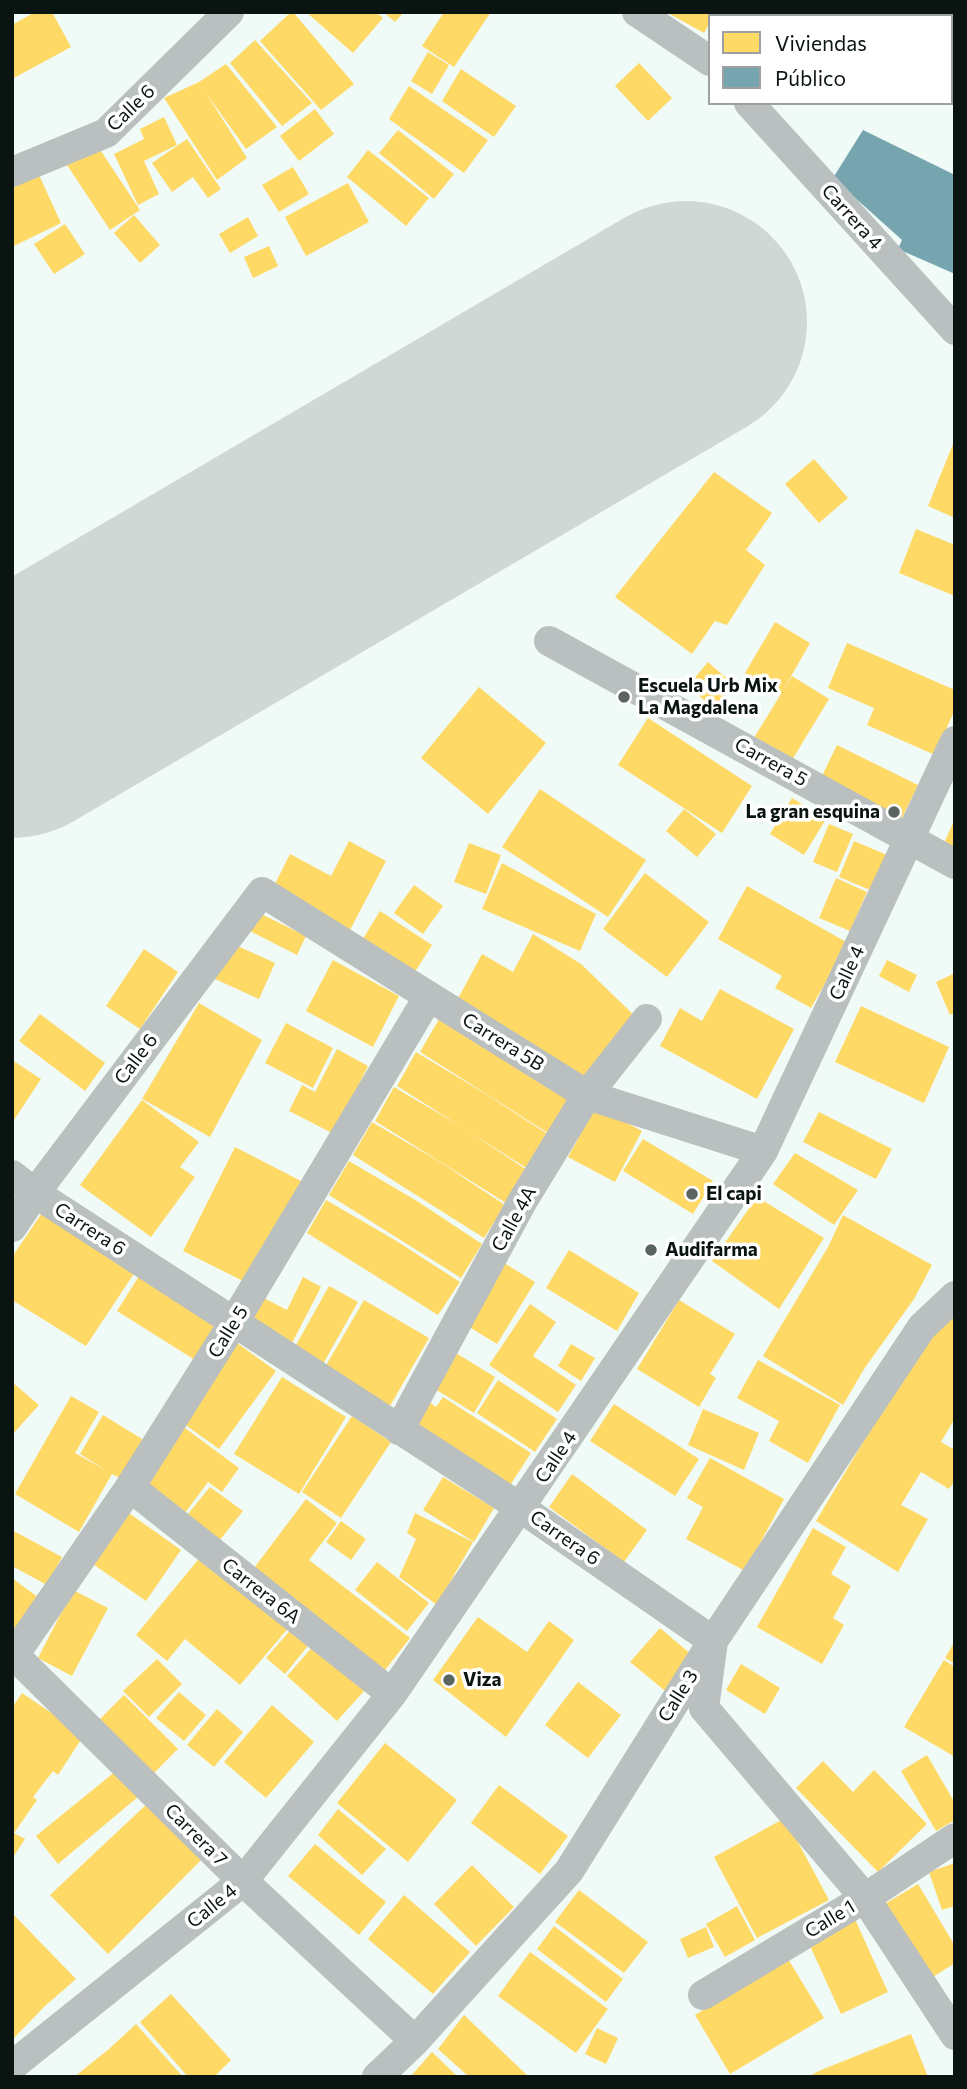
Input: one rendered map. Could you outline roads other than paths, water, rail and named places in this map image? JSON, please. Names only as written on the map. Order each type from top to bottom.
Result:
[{"type":"street","name":"Calle 6","points":[[12,172],[106,133],[229,12]]},
{"type":"street","points":[[637,12],[708,55]]},
{"type":"street","name":"Carrera 4","points":[[750,105],[955,330]]},
{"type":"street","name":"Carrera 5","points":[[549,640],[955,864]]},
{"type":"street","name":"Calle 4","points":[[12,2066],[243,1881],[393,1694],[763,1151],[955,741]]},
{"type":"street","name":"Calle 6","points":[[12,1227],[24,1184],[262,892]]},
{"type":"street","name":"Carrera 5B","points":[[262,892],[587,1096],[763,1151]]},
{"type":"street","name":"Calle 5","points":[[13,1655],[130,1487],[234,1322],[429,996]]},
{"type":"street","name":"Calle 4A","points":[[399,1430],[522,1202],[587,1096],[647,1019]]},
{"type":"street","name":"Carrera 6","points":[[24,1184],[521,1508],[713,1641]]},
{"type":"street","name":"Calle 3","points":[[377,2077],[415,2041],[569,1871],[713,1641],[922,1327],[955,1296]]},
{"type":"street","name":"Carrera 6A","points":[[130,1487],[393,1694]]},
{"type":"street","points":[[713,1641],[704,1708],[865,1898],[955,2035]]},
{"type":"street","name":"Carrera 7","points":[[13,1655],[243,1881],[415,2041]]},
{"type":"street","name":"Calle 1","points":[[704,1995],[865,1898],[955,1838]]},
{"type":"place","name":"Escuela Urb Mix La Magdalena","points":[[624,697]]},
{"type":"place","name":"La gran esquina","points":[[894,812]]},
{"type":"place","name":"El capi","points":[[692,1194]]},
{"type":"place","name":"Audifarma","points":[[651,1250]]},
{"type":"place","name":"Viza","points":[[449,1680]]}]
